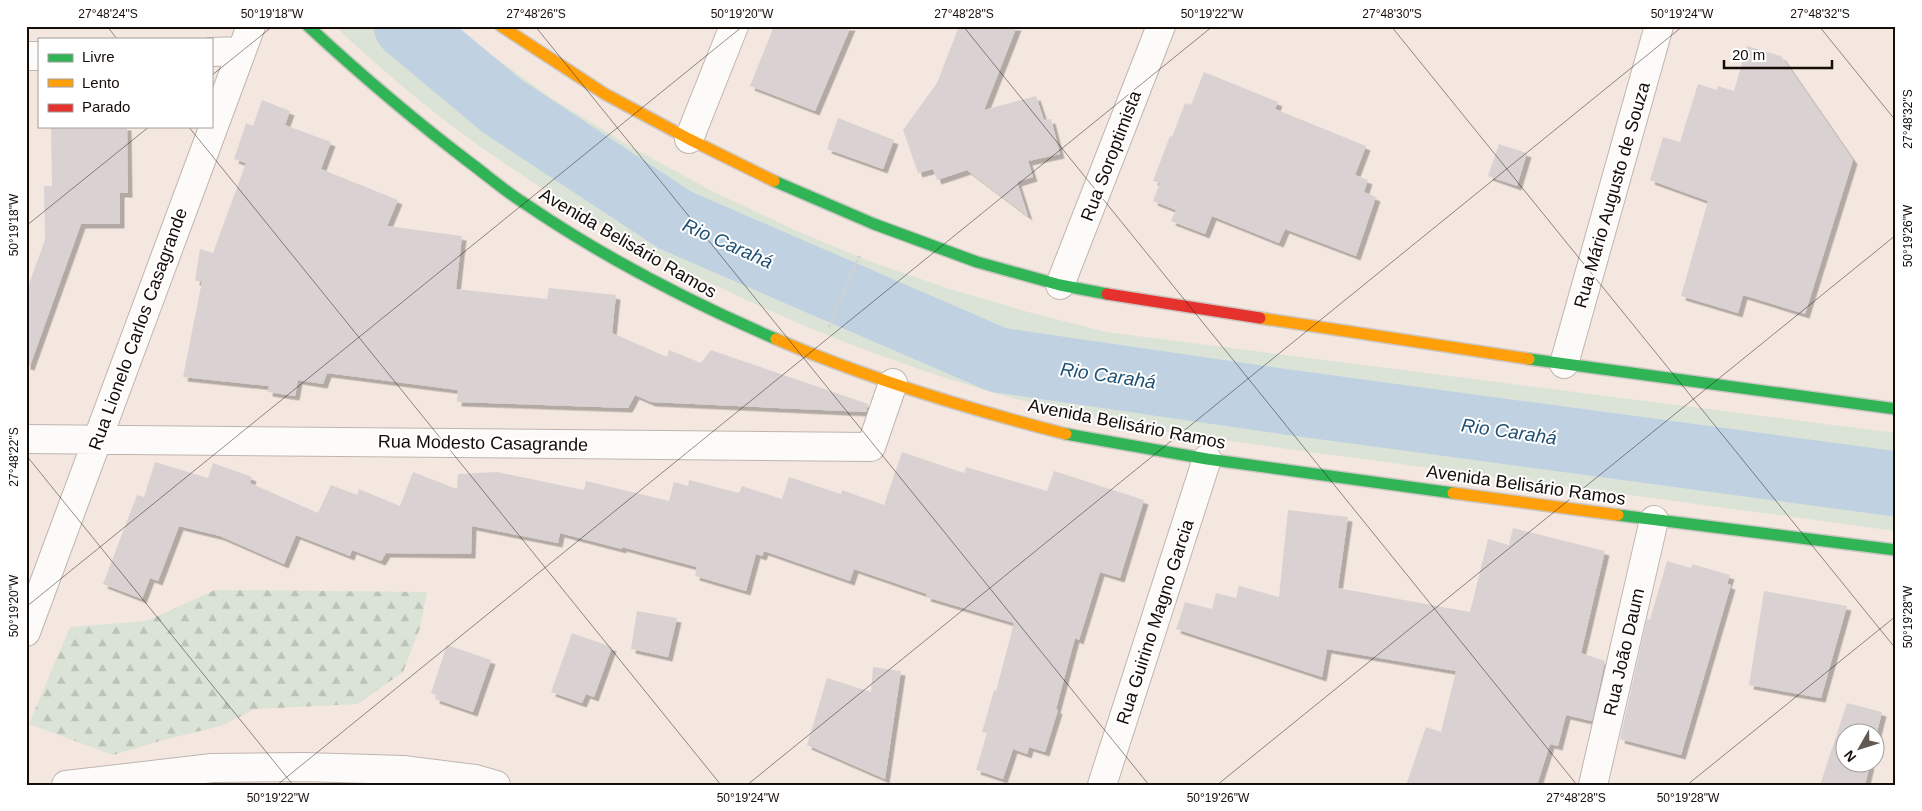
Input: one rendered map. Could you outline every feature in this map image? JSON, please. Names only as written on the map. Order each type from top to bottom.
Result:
[{"type":"main road","name":"Avenida Belisário Ramos","points":[[308,26],[348,64],[434,136],[522,203],[629,268],[713,312],[815,356],[893,383],[991,415],[1081,438],[1207,459],[1654,520],[1896,550]]},
{"type":"main road","points":[[501,26],[605,94],[689,139],[796,192],[874,224],[977,262],[1060,285],[1126,298],[1564,364],[1896,409]]},
{"type":"street","name":"Rua Lionelo Carlos Casagrande","points":[[26,632],[251,26]]},
{"type":"street","points":[[689,139],[734,26]]},
{"type":"street","name":"Rua Soroptimista","points":[[1060,285],[1162,26]]},
{"type":"street","name":"Rua Mário Augusto de Souza","points":[[1564,364],[1659,26]]},
{"type":"street","points":[[212,52],[242,51]]},
{"type":"street","name":"Rua Modesto Casagrande","points":[[26,438],[871,447],[893,383]]},
{"type":"street","name":"Rua Guirino Magno Garcia","points":[[1102,785],[1207,459]]},
{"type":"street","name":"Rua João Daum","points":[[1593,785],[1654,520]]},
{"type":"street","points":[[66,785],[212,768],[304,767],[403,770],[475,779],[496,785]]},
{"type":"path","points":[[828,328],[856,264]]},
{"type":"green space","points":[[335,26],[451,26],[551,98],[631,147],[714,192],[799,232],[874,263],[950,289],[1028,312],[1106,332],[1896,433],[1896,531],[1184,435],[1064,411],[946,378],[864,349],[782,316],[700,278],[621,236],[543,189],[469,139],[400,84]]},
{"type":"green space","points":[[215,590],[427,592],[420,628],[403,672],[358,704],[255,709],[221,726],[163,740],[113,755],[29,724],[70,627],[147,621]]},
{"type":"building","points":[[774,26],[851,26],[815,111],[750,86]]},
{"type":"building","points":[[959,26],[1017,26],[984,110],[1036,96],[1044,120],[1051,119],[1060,154],[1028,161],[1033,177],[1017,182],[1028,216],[967,170],[937,180],[933,169],[918,173],[903,130],[937,83]]},
{"type":"building","points":[[1747,46],[1781,56],[1853,160],[1805,314],[1743,295],[1738,313],[1681,296],[1708,201],[1650,180],[1663,137],[1680,142],[1698,84],[1717,90],[1718,86],[1734,91]]},
{"type":"building","points":[[1204,72],[1278,102],[1275,109],[1366,146],[1355,175],[1368,180],[1364,192],[1376,197],[1356,256],[1285,229],[1279,243],[1212,216],[1205,234],[1171,221],[1176,210],[1153,201],[1160,183],[1153,181],[1170,136],[1172,137],[1185,103],[1191,105]]},
{"type":"building","points":[[262,100],[290,111],[285,125],[331,142],[321,169],[398,200],[387,226],[462,236],[456,289],[547,299],[549,288],[616,295],[612,333],[667,357],[669,350],[701,363],[711,350],[868,404],[866,412],[651,402],[635,395],[628,408],[457,402],[458,390],[327,373],[323,384],[298,380],[295,396],[268,392],[269,386],[183,377],[202,281],[195,281],[200,249],[213,253],[246,163],[234,159],[246,123],[253,126]]},
{"type":"building","points":[[838,118],[894,140],[883,169],[827,149]]},
{"type":"building","points":[[51,128],[127,128],[128,193],[120,193],[120,224],[81,224],[30,366],[26,365],[26,292],[45,240],[44,186],[52,186]]},
{"type":"building","points":[[1499,144],[1527,153],[1517,186],[1488,176]]},
{"type":"building","points":[[902,452],[964,473],[966,467],[1047,491],[1054,471],[1144,500],[1120,578],[1100,572],[1079,640],[1075,638],[1056,709],[1058,710],[1045,752],[1029,747],[1027,754],[1013,749],[1003,779],[976,770],[987,733],[982,732],[994,690],[996,691],[1014,623],[926,597],[927,594],[854,569],[850,581],[764,551],[762,556],[756,554],[746,591],[695,576],[697,567],[622,547],[622,549],[560,533],[558,543],[472,526],[471,554],[386,553],[381,561],[352,550],[350,556],[296,535],[284,564],[220,536],[179,526],[158,581],[150,578],[142,599],[103,584],[137,495],[144,497],[155,462],[208,478],[213,463],[252,477],[250,483],[318,513],[331,485],[357,495],[359,489],[400,506],[413,472],[457,489],[458,474],[497,472],[584,490],[586,481],[669,501],[674,482],[688,486],[689,480],[739,493],[742,486],[782,499],[789,477],[841,494],[842,490],[884,505]]},
{"type":"building","points":[[1288,510],[1348,517],[1338,588],[1470,612],[1488,539],[1509,545],[1513,528],[1605,551],[1581,653],[1605,661],[1592,721],[1566,715],[1558,746],[1550,744],[1537,785],[1406,785],[1426,727],[1441,732],[1456,671],[1327,649],[1322,677],[1176,629],[1185,602],[1212,609],[1216,593],[1236,598],[1239,586],[1279,597]]},
{"type":"building","points":[[1667,561],[1691,568],[1692,564],[1730,575],[1727,584],[1731,585],[1681,755],[1620,739],[1647,619],[1650,620]]},
{"type":"building","points":[[1764,591],[1847,606],[1821,698],[1749,685]]},
{"type":"building","points":[[637,611],[677,618],[668,657],[631,649]]},
{"type":"building","points":[[572,633],[612,647],[594,697],[586,694],[582,703],[551,692]]},
{"type":"building","points":[[447,645],[491,660],[473,712],[435,699],[436,695],[431,693]]},
{"type":"building","points":[[873,667],[901,671],[885,779],[807,745],[827,678],[871,692]]},
{"type":"building","points":[[1847,703],[1882,712],[1879,724],[1840,724]]},
{"type":"building","points":[[1834,742],[1834,774],[1868,774],[1865,785],[1820,785]]},
{"type":"waterway","name":"Rio Carahá","points":[[406,26],[502,106],[675,220],[998,360],[1287,402],[1896,484]]},
{"type":"traffic: fast","points":[[308,26],[409,115],[517,199],[615,260],[678,294],[776,339]]},
{"type":"traffic: fast","points":[[774,181],[874,224],[977,262],[1060,285],[1107,294]]},
{"type":"traffic: fast","points":[[1529,359],[1896,409]]},
{"type":"traffic: fast","points":[[1066,434],[1207,459],[1453,493]]},
{"type":"traffic: fast","points":[[1618,515],[1896,550]]},
{"type":"traffic: slow","points":[[501,26],[605,94],[689,139],[774,181]]},
{"type":"traffic: slow","points":[[1260,318],[1529,359]]},
{"type":"traffic: slow","points":[[776,339],[811,354],[919,392],[1066,434]]},
{"type":"traffic: slow","points":[[1453,493],[1618,515]]},
{"type":"traffic: jam","points":[[1107,294],[1260,318]]}]
